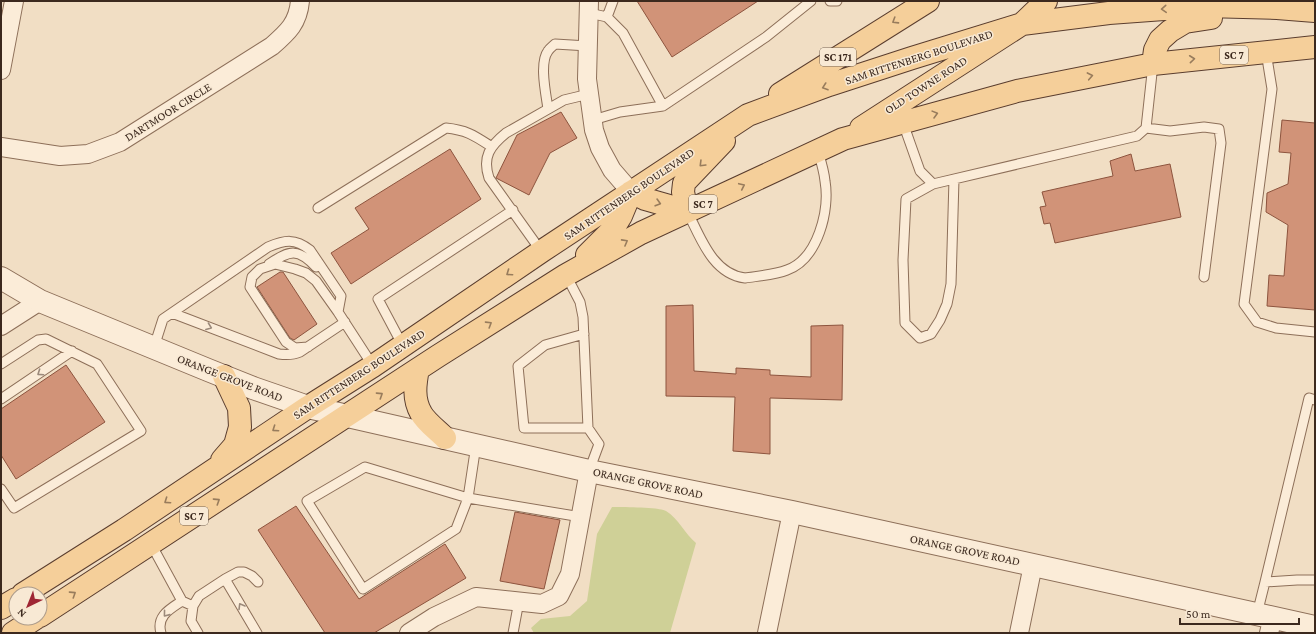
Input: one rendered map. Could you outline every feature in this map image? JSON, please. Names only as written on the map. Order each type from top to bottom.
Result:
[{"type":"main road","name":"SC 171","points":[[748,114],[928,1]]},
{"type":"main road","name":"OLD TOWNE ROAD","points":[[843,139],[1022,24],[1046,1]]},
{"type":"main road","name":"SAM RITTENBERG BOULEVARD","points":[[36,586],[124,530],[308,407],[373,366],[748,114],[829,85],[1022,24],[1109,13],[1204,4],[1315,11]]},
{"type":"main road","points":[[1153,64],[1155,50],[1160,40],[1170,31],[1185,22],[1277,8]]},
{"type":"main road","name":"SC 7","points":[[48,611],[418,369],[566,275],[641,233],[843,139],[1017,91],[1153,64],[1315,47]]},
{"type":"main road","points":[[566,275],[613,229],[621,216],[631,192],[644,199],[687,211],[683,192],[684,183],[748,114]]},
{"type":"main road","points":[[418,369],[415,398],[421,414],[445,438]]},
{"type":"main road","points":[[215,469],[235,445],[240,427],[239,408],[224,376]]},
{"type":"main road","points":[[13,633],[24,626]]},
{"type":"street","points":[[1,70],[14,1]]},
{"type":"street","name":"DARTMOOR CIRCLE","points":[[1,147],[60,156],[88,154],[120,142],[272,46],[289,31],[298,17],[300,1]]},
{"type":"street","points":[[589,7],[587,80],[593,120],[600,148],[612,170],[631,192]]},
{"type":"street","name":"ORANGE GROVE ROAD","points":[[1,278],[40,301],[253,388],[308,407],[589,471],[792,512],[1033,565],[1266,621],[1315,626]]},
{"type":"street","points":[[1,326],[40,301]]},
{"type":"street","points":[[409,633],[434,617],[476,597],[542,604],[559,596],[570,574],[589,471]]},
{"type":"street","points":[[767,633],[792,512]]},
{"type":"street","points":[[1019,633],[1033,565]]},
{"type":"lane","points":[[606,17],[613,1]]},
{"type":"lane","points":[[593,120],[620,112],[663,106],[766,36],[811,1]]},
{"type":"lane","points":[[830,1],[837,1]]},
{"type":"lane","points":[[589,7],[606,17],[623,33],[663,106]]},
{"type":"lane","points":[[548,109],[544,68],[544,58],[548,50],[555,44],[588,46]]},
{"type":"lane","points":[[1266,52],[1272,89],[1244,304],[1257,322],[1276,328],[1315,332]]},
{"type":"lane","points":[[954,179],[951,284],[947,304],[940,320],[931,334],[920,338],[905,323],[903,260],[906,199],[933,184],[954,179],[1137,136],[1146,128],[1153,64]]},
{"type":"lane","points":[[542,251],[496,188],[488,173],[486,162],[488,155],[492,147],[506,134],[564,100],[589,94]]},
{"type":"lane","points":[[903,123],[920,171],[933,184]]},
{"type":"lane","points":[[1146,128],[1170,131],[1204,127],[1219,129],[1221,143],[1204,277]]},
{"type":"lane","points":[[318,208],[446,128],[459,129],[492,147]]},
{"type":"lane","points":[[687,211],[710,256],[714,261],[732,274],[739,278],[745,278],[786,270],[800,262],[814,245],[819,233],[826,203],[826,189],[818,151]]},
{"type":"lane","points":[[403,346],[378,299],[513,210]]},
{"type":"lane","points":[[154,348],[164,318],[268,246],[282,241],[293,241],[310,250],[341,296],[338,312]]},
{"type":"lane","points":[[308,347],[295,348],[286,342],[250,287],[252,277],[283,255],[292,252],[308,259],[320,270],[340,301]]},
{"type":"lane","points":[[260,270],[275,264],[306,273],[316,281],[345,322],[373,366]]},
{"type":"lane","points":[[566,275],[580,302],[584,334],[588,428],[599,444],[589,471]]},
{"type":"lane","points":[[172,312],[279,354],[293,355],[308,347],[345,322]]},
{"type":"lane","points":[[584,334],[544,345],[518,366],[524,428],[588,428]]},
{"type":"lane","points":[[1,364],[38,340],[46,339],[72,351],[97,364],[141,431],[14,508],[1,489]]},
{"type":"lane","points":[[1,399],[72,351]]},
{"type":"lane","points":[[1266,621],[1265,582],[1309,398],[1315,400]]},
{"type":"lane","points":[[476,446],[468,498],[456,529],[363,589],[307,501],[365,467],[468,498],[581,517]]},
{"type":"lane","points":[[151,544],[182,601],[193,606]]},
{"type":"lane","points":[[198,633],[191,621],[193,606],[199,596],[225,578],[238,572],[244,572],[252,576],[258,582]]},
{"type":"lane","points":[[225,578],[257,633]]},
{"type":"lane","points":[[1265,582],[1315,580]]},
{"type":"lane","points":[[161,633],[159,627],[162,617],[166,612],[182,601]]},
{"type":"lane","points":[[513,633],[519,601]]},
{"type":"green space","points":[[612,507],[648,508],[666,511],[696,543],[670,633],[534,633],[531,628],[541,619],[570,616],[587,601],[597,534]]},
{"type":"building","points":[[637,1],[758,1],[672,57]]},
{"type":"building","points":[[561,112],[577,138],[550,153],[529,195],[496,178],[517,135]]},
{"type":"building","points":[[1282,120],[1315,123],[1315,310],[1267,306],[1269,275],[1284,276],[1288,225],[1266,212],[1267,193],[1288,184],[1291,153],[1279,152]]},
{"type":"building","points":[[450,149],[481,199],[351,284],[331,253],[369,229],[355,208]]},
{"type":"building","points":[[1131,154],[1135,171],[1170,164],[1181,217],[1055,243],[1050,223],[1044,224],[1040,207],[1046,206],[1042,192],[1113,176],[1110,161]]},
{"type":"building","points":[[280,272],[283,272],[317,324],[294,340],[290,338],[257,287]]},
{"type":"building","points":[[693,305],[694,371],[736,374],[736,368],[770,370],[770,375],[811,377],[811,326],[843,325],[842,400],[770,398],[770,454],[733,451],[735,397],[666,396],[666,306]]},
{"type":"building","points":[[66,365],[105,422],[16,479],[1,455],[1,409]]},
{"type":"building","points":[[296,506],[359,599],[445,544],[466,578],[374,633],[325,633],[258,530]]},
{"type":"building","points":[[515,512],[560,520],[544,589],[500,581]]}]
